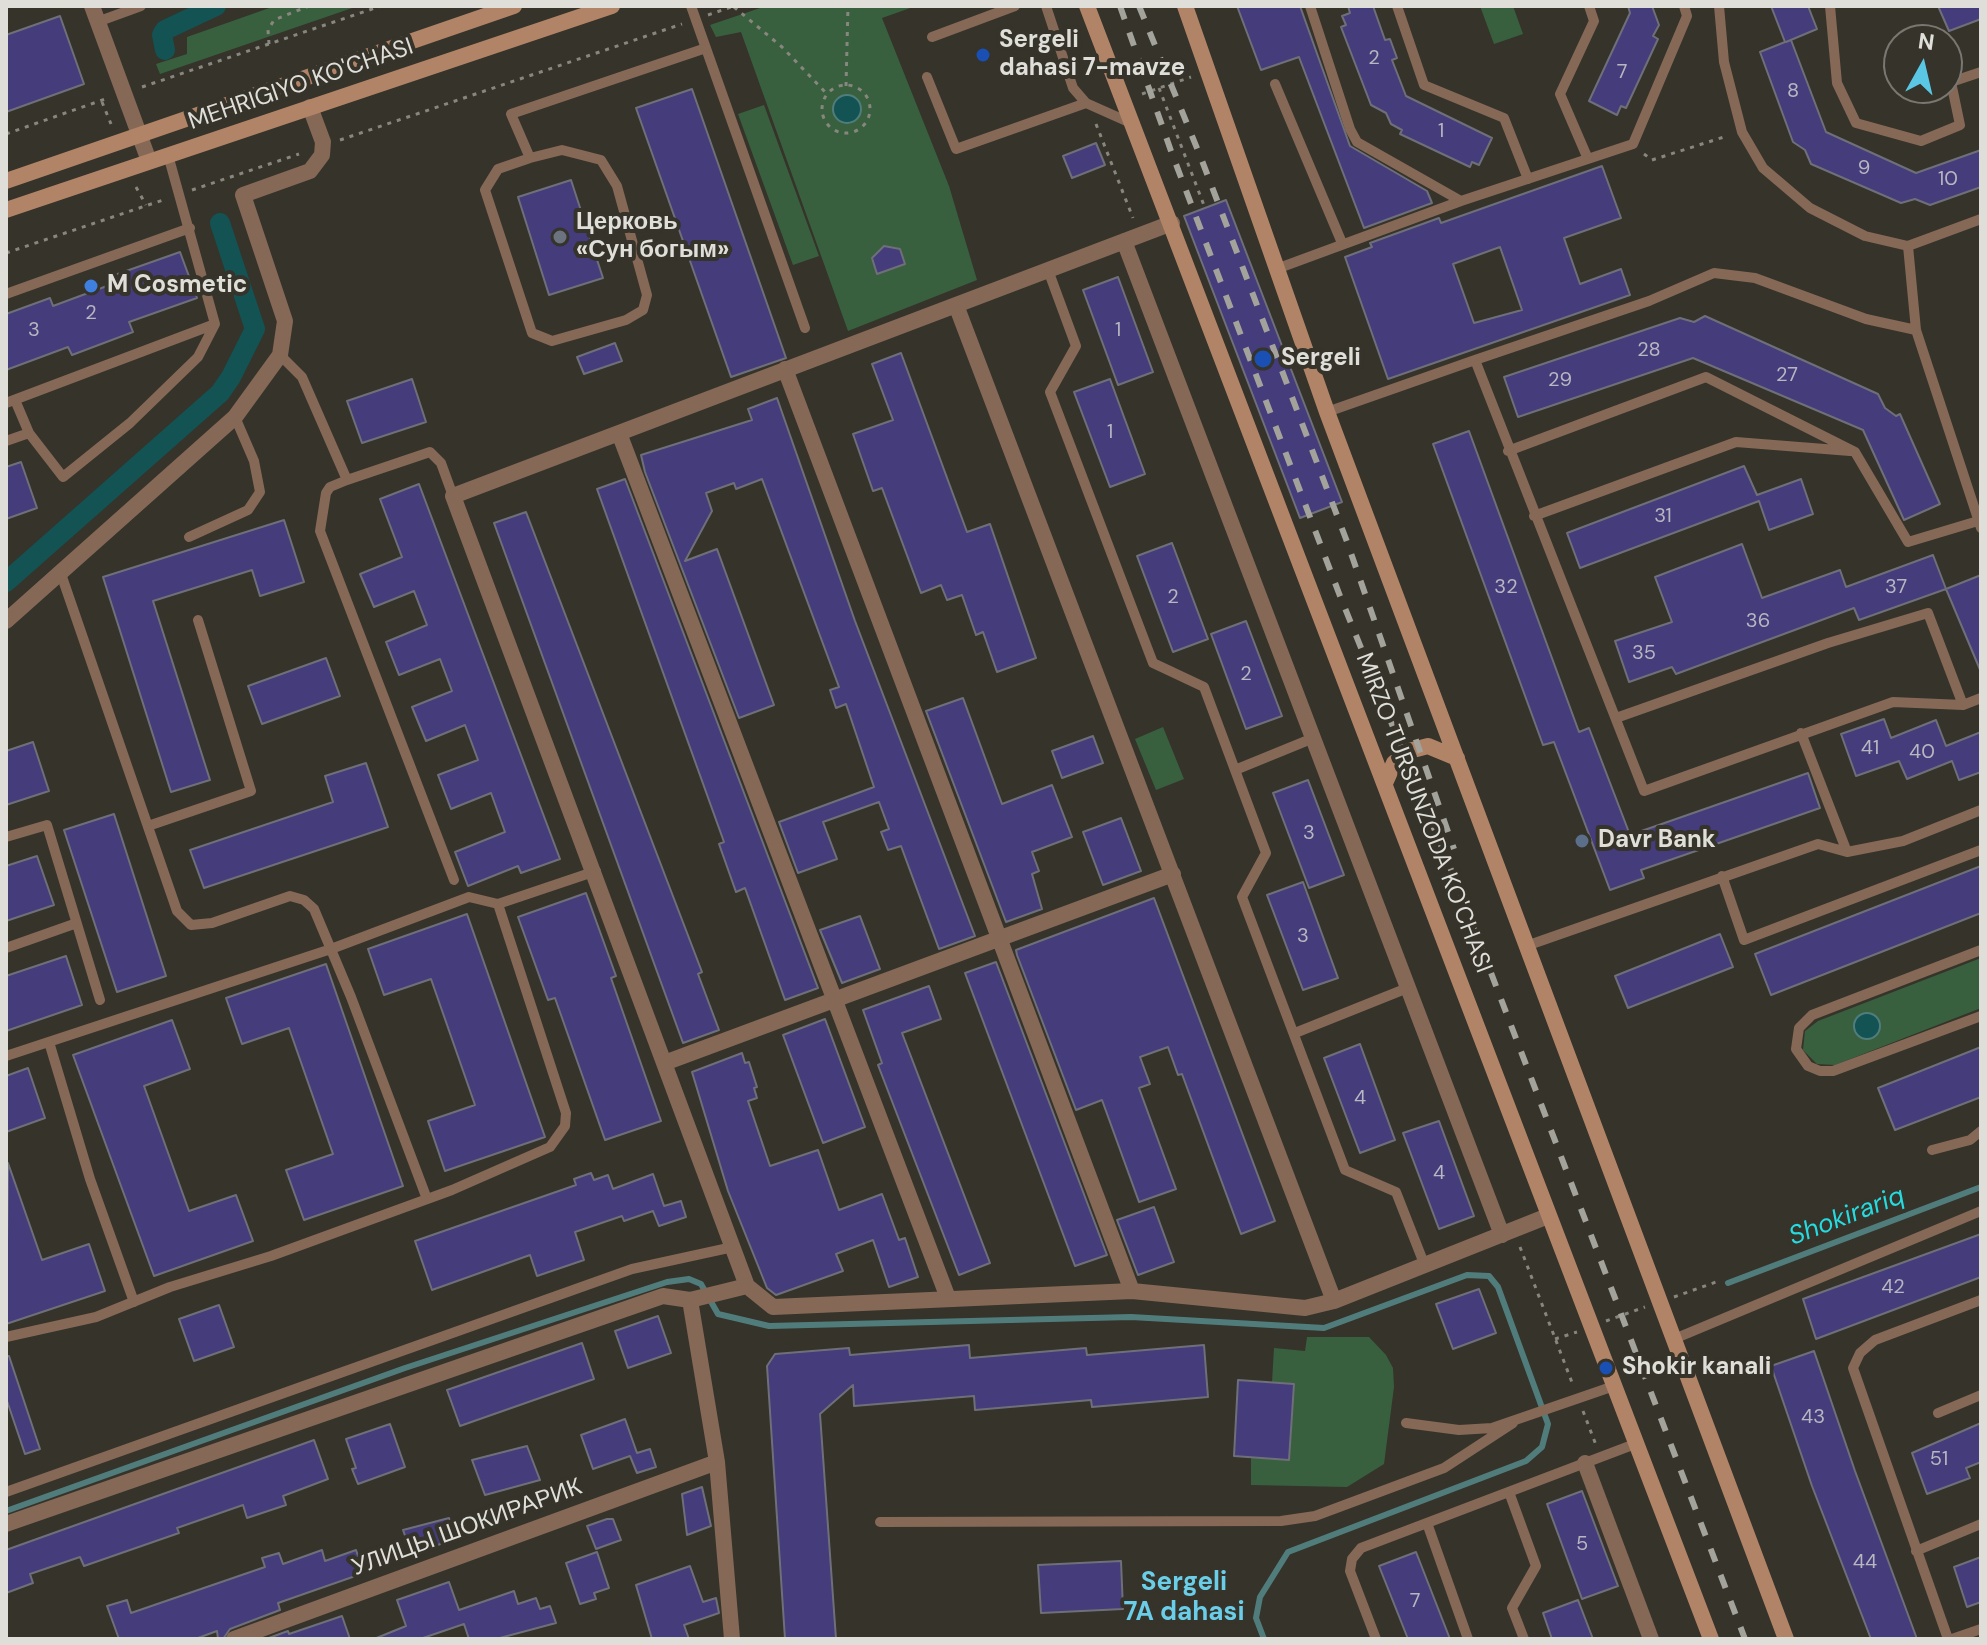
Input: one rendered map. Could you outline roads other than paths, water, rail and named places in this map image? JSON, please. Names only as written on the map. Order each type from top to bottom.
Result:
[{"type":"main road","name":"MEHRIGIYO KO'CHASI","points":[[6,181],[514,6]]},
{"type":"main road","name":"MEHRIGIYO KO'CHASI","points":[[6,210],[612,6]]},
{"type":"main road","name":"MIRZO TURSUNZODA KO'CHASI","points":[[1087,6],[1386,781],[1548,1216],[1711,1639]]},
{"type":"main road","points":[[1185,6],[1327,412],[1529,945],[1786,1639]]},
{"type":"main road","points":[[1386,781],[1394,763],[1409,751],[1428,746],[1457,758]]},
{"type":"street","points":[[94,14],[149,161]]},
{"type":"street","points":[[6,621],[235,417],[280,355],[285,321],[243,195],[310,171],[322,155],[323,146],[310,107]]},
{"type":"street","points":[[1172,223],[453,496],[596,871],[747,1286],[773,1307],[1132,1291],[1305,1308],[1334,1301],[1548,1216]]},
{"type":"street","points":[[1124,241],[1405,989],[1502,1235]]},
{"type":"street","points":[[956,305],[1334,1301]]},
{"type":"street","points":[[785,369],[1132,1291]]},
{"type":"street","points":[[619,433],[837,999],[948,1298]]},
{"type":"street","points":[[667,1062],[1173,874]]},
{"type":"street","points":[[6,1524],[663,1296],[694,1300],[747,1286]]},
{"type":"street","points":[[694,1300],[717,1462],[732,1639]]},
{"type":"street","name":"УЛИЦЫ ШОКИРАРИК","points":[[234,1639],[717,1462]]},
{"type":"street","points":[[1585,1463],[1651,1639]]},
{"type":"lane","points":[[94,14],[141,6]]},
{"type":"lane","points":[[691,6],[805,328]]},
{"type":"lane","points":[[932,37],[1015,6]]},
{"type":"lane","points":[[1046,6],[1073,88],[1086,103],[1133,124]]},
{"type":"lane","points":[[1310,6],[1357,142],[1461,201]]},
{"type":"lane","points":[[1397,6],[1424,85],[1504,118],[1528,179]]},
{"type":"lane","points":[[1588,159],[1560,94],[1594,21],[1589,6]]},
{"type":"lane","points":[[1279,268],[1461,201],[1633,144],[1687,16],[1684,6]]},
{"type":"lane","points":[[1719,6],[1724,62],[1742,132],[1763,168],[1810,208],[1865,236],[1908,246],[1981,219]]},
{"type":"lane","points":[[1830,6],[1837,83],[1856,123],[1921,141],[1960,125],[1951,82],[1981,72]]},
{"type":"lane","points":[[530,158],[511,114],[706,48]]},
{"type":"lane","points":[[927,77],[956,149],[1086,103]]},
{"type":"lane","points":[[1275,84],[1342,243]]},
{"type":"lane","points":[[562,150],[601,160],[617,186],[647,295],[643,310],[626,320],[552,341],[532,333],[485,190],[498,169],[530,158],[562,150]]},
{"type":"lane","points":[[168,155],[215,324],[198,357],[130,423],[63,477],[29,433],[11,402],[215,324]]},
{"type":"lane","points":[[6,294],[190,228]]},
{"type":"lane","points":[[1508,451],[1706,377],[1855,452],[1908,542],[1980,524],[1916,330],[1908,246]]},
{"type":"lane","points":[[1048,270],[1076,346],[1050,392],[1153,663],[1204,687],[1266,853],[1242,897],[1345,1170],[1396,1192],[1425,1266]]},
{"type":"lane","points":[[1327,412],[1649,301],[1714,273],[1755,278],[1866,319],[1916,330]]},
{"type":"lane","points":[[280,355],[302,377],[347,480]]},
{"type":"lane","points":[[1475,360],[1508,451],[1644,791],[1893,702],[1963,705],[1981,698]]},
{"type":"lane","points":[[189,537],[248,510],[260,492],[254,461],[235,417]]},
{"type":"lane","points":[[6,441],[29,433]]},
{"type":"lane","points":[[1534,516],[1736,442],[1855,452]]},
{"type":"lane","points":[[453,496],[441,463],[430,452],[330,487],[326,493],[320,531],[454,880]]},
{"type":"lane","points":[[61,574],[177,911],[191,925],[212,923],[290,896],[304,900],[314,909],[427,1199]]},
{"type":"lane","points":[[1616,718],[1828,643],[1928,613],[1963,705]]},
{"type":"lane","points":[[148,826],[251,791],[198,620]]},
{"type":"lane","points":[[1801,733],[1847,852]]},
{"type":"lane","points":[[1235,770],[1311,739]]},
{"type":"lane","points":[[1529,945],[1818,844],[1847,852],[1903,841],[1981,810]]},
{"type":"lane","points":[[6,837],[47,825],[74,924],[100,1000]]},
{"type":"lane","points":[[1722,876],[1744,940],[1981,850]]},
{"type":"lane","points":[[6,1056],[331,949],[469,897],[498,904],[596,871]]},
{"type":"lane","points":[[6,1337],[96,1317],[427,1199],[538,1155],[559,1137],[565,1126],[566,1113],[498,904]]},
{"type":"lane","points":[[6,948],[74,924]]},
{"type":"lane","points":[[1981,950],[1812,1015],[1799,1028],[1796,1049],[1808,1066],[1820,1071],[1833,1071],[1981,1016]]},
{"type":"lane","points":[[1295,1033],[1405,989]]},
{"type":"lane","points":[[49,1042],[90,1179],[134,1302]]},
{"type":"lane","points":[[1932,1150],[1970,1140],[1981,1131]]},
{"type":"lane","points":[[1674,1339],[1981,1211]]},
{"type":"lane","points":[[6,1492],[632,1269],[733,1247]]},
{"type":"lane","points":[[1981,1300],[1875,1340],[1860,1353],[1853,1368],[1950,1639],[1981,1629]]},
{"type":"lane","points":[[1406,1423],[1459,1430],[1513,1423],[1614,1386]]},
{"type":"lane","points":[[1938,1413],[1981,1395]]},
{"type":"lane","points":[[880,1522],[1281,1521],[1315,1516],[1444,1468],[1513,1423]]},
{"type":"lane","points":[[1376,1639],[1351,1574],[1352,1559],[1361,1548],[1635,1444]]},
{"type":"lane","points":[[1509,1492],[1536,1566],[1512,1608],[1524,1639]]},
{"type":"lane","points":[[1427,1523],[1468,1639]]},
{"type":"lane","points":[[1916,1551],[1981,1524]]},
{"type":"water","points":[[847,95],[857,99],[861,109],[857,119],[847,123],[837,119],[833,109],[837,99]]},
{"type":"water","points":[[1867,1013],[1876,1017],[1880,1026],[1876,1035],[1867,1039],[1858,1035],[1854,1026],[1858,1017]]},
{"type":"waterway","points":[[165,50],[162,35],[165,30],[216,6]]},
{"type":"waterway","points":[[6,582],[220,393],[231,377],[255,329],[220,223]]},
{"type":"waterway","name":"Shokirariq","points":[[1728,1283],[1981,1187]]},
{"type":"waterway","points":[[6,1511],[405,1368],[667,1282],[689,1279],[701,1284],[718,1314],[769,1326],[1131,1317],[1324,1328],[1467,1275],[1489,1276],[1498,1287],[1548,1424],[1542,1447],[1526,1461],[1288,1552],[1260,1597],[1256,1618],[1264,1639]]},
{"type":"railway","points":[[1120,6],[1171,151],[1340,596],[1464,902],[1745,1639]]},
{"type":"railway","points":[[1139,6],[1201,158],[1346,539],[1454,849]]},
{"type":"place","name":"Sergeli dahasi 7-mavze","points":[[983,55]]},
{"type":"place","name":"Церковь «Сун богым»","points":[[560,237]]},
{"type":"place","name":"M Cosmetic","points":[[91,286]]},
{"type":"place","name":"Sergeli","points":[[1263,359]]},
{"type":"place","name":"Davr Bank","points":[[1582,841]]},
{"type":"place","name":"Shokir kanali","points":[[1606,1368]]},
{"type":"district","name":"Sergeli 7A dahasi","points":[[1184,1598]]}]
